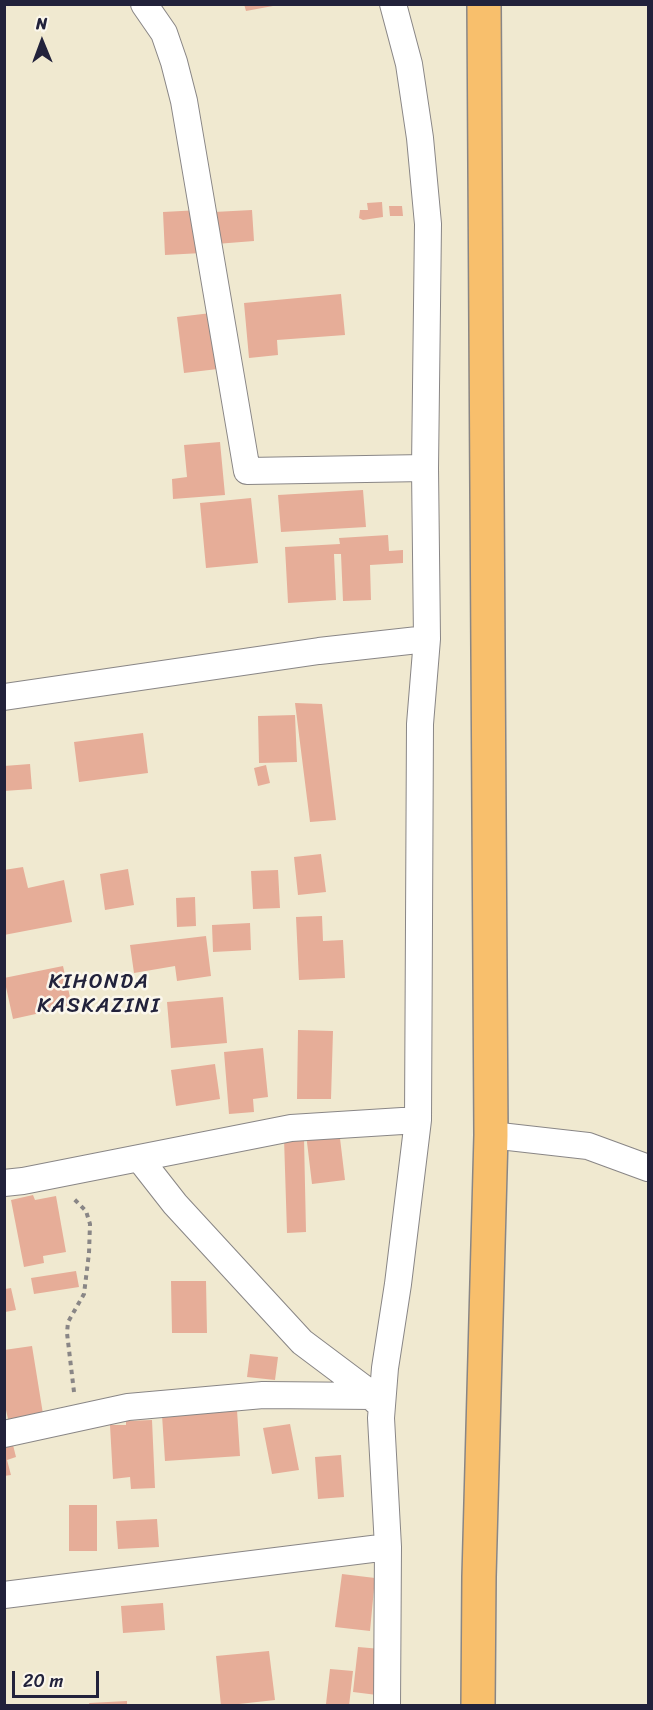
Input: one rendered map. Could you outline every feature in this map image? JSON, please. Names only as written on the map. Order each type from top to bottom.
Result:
[{"type":"highway","points":[[478,1706],[479,1577],[491,1135],[484,4]]},
{"type":"street","points":[[144,4],[164,33],[184,101],[247,471],[425,468]]},
{"type":"street","points":[[387,1706],[388,1548],[378,1407],[398,1284],[418,1120],[420,724],[427,639],[425,468],[428,224],[420,138],[409,64],[393,4]]},
{"type":"street","points":[[4,697],[319,651],[427,639]]},
{"type":"street","points":[[4,1183],[291,1128],[418,1120]]},
{"type":"street","points":[[491,1135],[588,1146],[648,1168]]},
{"type":"street","points":[[139,1158],[175,1204],[302,1342],[378,1407]]},
{"type":"street","points":[[4,1434],[128,1407],[264,1395],[378,1407]]},
{"type":"street","points":[[4,1594],[388,1548]]},
{"type":"path","points":[[51,1175],[86,1211],[90,1224],[84,1293],[68,1322],[67,1333],[74,1394],[72,1419]]},
{"type":"building","points":[[244,4],[273,4],[273,6],[246,11]]},
{"type":"building","points":[[382,202],[383,217],[363,220],[359,218],[360,210],[368,210],[367,203]]},
{"type":"building","points":[[389,206],[402,206],[403,216],[390,216]]},
{"type":"building","points":[[200,210],[202,253],[165,255],[163,212]]},
{"type":"building","points":[[252,210],[254,241],[216,244],[214,212]]},
{"type":"building","points":[[341,294],[345,335],[277,340],[278,355],[249,358],[244,303]]},
{"type":"building","points":[[220,312],[226,368],[184,373],[177,317]]},
{"type":"building","points":[[220,442],[225,495],[173,499],[172,479],[187,477],[184,445]]},
{"type":"building","points":[[363,490],[366,527],[281,532],[278,495]]},
{"type":"building","points":[[251,498],[258,563],[206,568],[200,503]]},
{"type":"building","points":[[388,535],[389,551],[403,550],[403,563],[370,565],[371,600],[343,601],[341,554],[334,554],[336,600],[288,603],[285,547],[340,544],[339,538]]},
{"type":"building","points":[[295,703],[322,704],[336,820],[310,822]]},
{"type":"building","points":[[295,715],[297,762],[259,763],[258,716]]},
{"type":"building","points":[[143,733],[148,773],[79,782],[74,742]]},
{"type":"building","points":[[30,764],[32,789],[4,791],[4,766]]},
{"type":"building","points":[[266,765],[270,783],[258,786],[254,768]]},
{"type":"building","points":[[321,854],[326,892],[298,895],[294,857]]},
{"type":"building","points":[[23,867],[28,888],[64,880],[72,922],[4,935],[4,870]]},
{"type":"building","points":[[128,869],[134,905],[105,910],[100,874]]},
{"type":"building","points":[[278,870],[280,908],[253,909],[251,871]]},
{"type":"building","points":[[195,897],[196,926],[177,927],[176,898]]},
{"type":"building","points":[[322,916],[323,941],[343,940],[345,978],[299,980],[296,917]]},
{"type":"building","points":[[250,923],[251,950],[213,952],[212,925]]},
{"type":"building","points":[[206,936],[211,976],[177,981],[175,966],[134,973],[130,945]]},
{"type":"building","points":[[63,966],[72,1006],[13,1019],[4,978]]},
{"type":"building","points":[[223,997],[227,1043],[171,1048],[167,1002]]},
{"type":"building","points":[[298,1030],[333,1031],[331,1099],[297,1099]]},
{"type":"building","points":[[263,1048],[268,1097],[253,1099],[254,1112],[229,1114],[224,1052]]},
{"type":"building","points":[[215,1064],[220,1099],[176,1106],[171,1070]]},
{"type":"building","points":[[339,1130],[345,1180],[312,1184],[306,1134]]},
{"type":"building","points":[[284,1138],[304,1138],[306,1232],[287,1233]]},
{"type":"building","points":[[33,1195],[35,1200],[56,1196],[66,1252],[43,1256],[44,1263],[24,1267],[11,1200]]},
{"type":"building","points":[[76,1271],[79,1287],[34,1294],[31,1278]]},
{"type":"building","points":[[171,1281],[206,1281],[207,1333],[172,1333]]},
{"type":"building","points":[[11,1288],[16,1310],[5,1312],[5,1289]]},
{"type":"building","points":[[32,1346],[43,1414],[8,1419],[4,1401],[4,1350]]},
{"type":"building","points":[[250,1354],[278,1357],[275,1380],[247,1377]]},
{"type":"building","points":[[237,1410],[240,1456],[165,1461],[162,1415]]},
{"type":"building","points":[[152,1420],[155,1488],[131,1489],[130,1477],[113,1479],[110,1425],[126,1425],[126,1421]]},
{"type":"building","points":[[290,1424],[299,1470],[272,1474],[263,1428]]},
{"type":"building","points":[[13,1445],[16,1457],[7,1460],[11,1475],[4,1476],[4,1447]]},
{"type":"building","points":[[341,1455],[344,1497],[318,1499],[315,1457]]},
{"type":"building","points":[[69,1505],[97,1505],[97,1551],[69,1551]]},
{"type":"building","points":[[157,1519],[159,1547],[118,1549],[116,1521]]},
{"type":"building","points":[[342,1574],[375,1578],[370,1631],[335,1627]]},
{"type":"building","points":[[163,1603],[165,1630],[123,1633],[121,1606]]},
{"type":"building","points":[[358,1647],[381,1649],[377,1695],[353,1692]]},
{"type":"building","points":[[269,1651],[275,1700],[221,1706],[216,1656]]},
{"type":"building","points":[[330,1669],[353,1671],[349,1706],[326,1704]]},
{"type":"building","points":[[127,1701],[127,1706],[90,1706],[89,1703]]},
{"type":"district","name":"KIHONDA KASKAZINI","points":[[99,995]]}]
